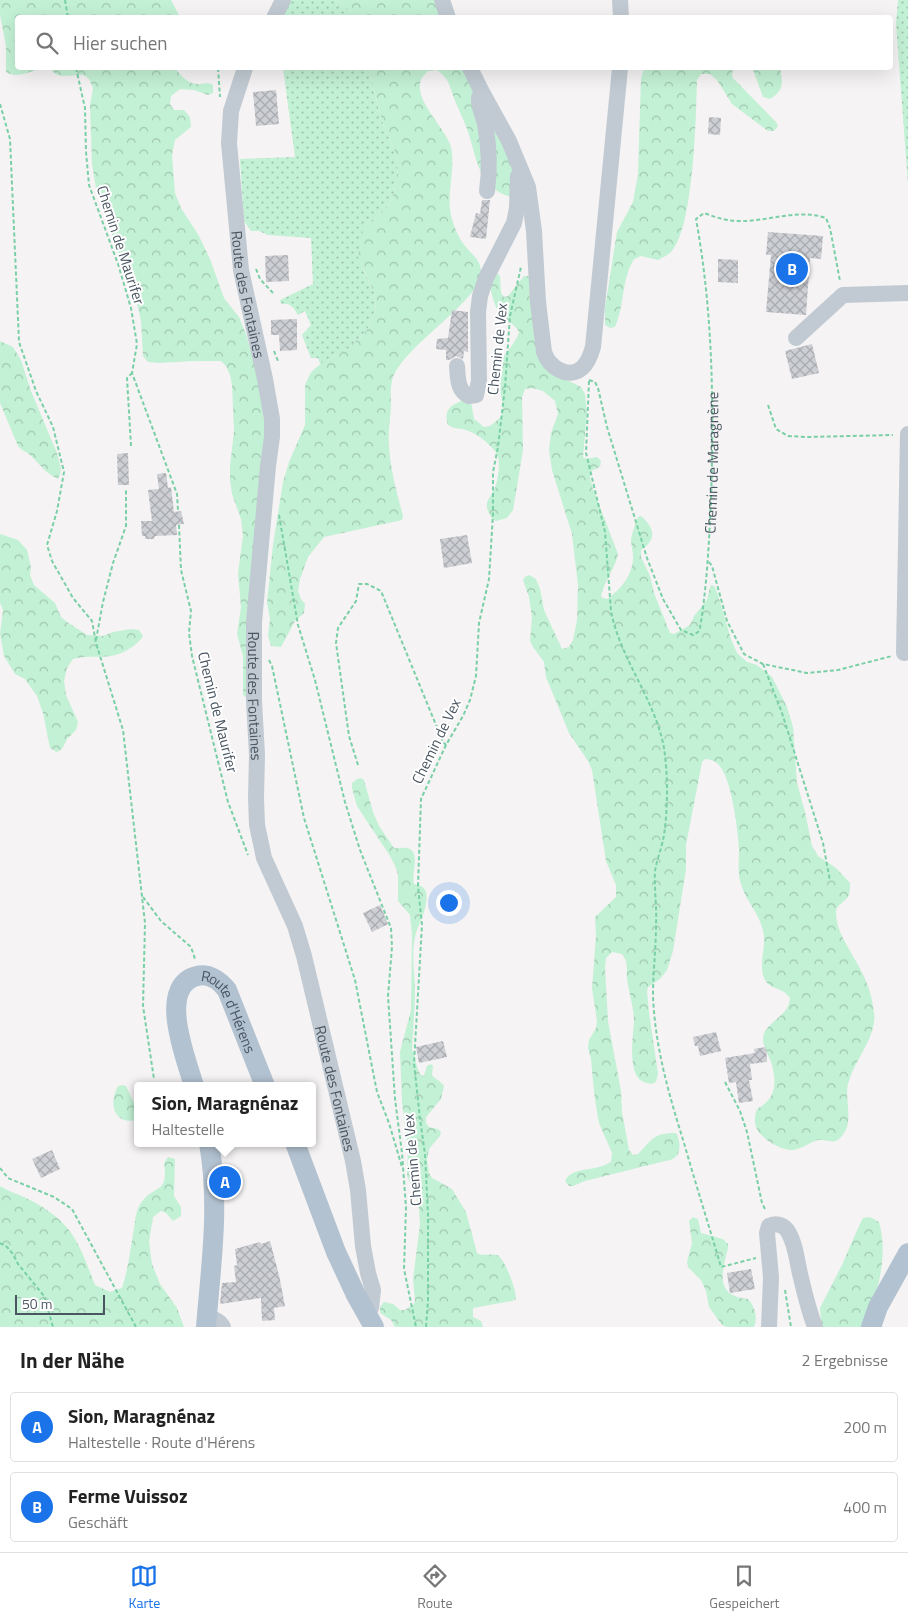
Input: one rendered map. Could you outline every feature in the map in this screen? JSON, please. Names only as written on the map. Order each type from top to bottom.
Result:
[{"type":"main road","name":"Route d'Hérens","points":[[193,1082],[180,1035],[176,1010],[177,1000],[182,987],[190,979],[200,976],[214,978],[227,990],[263,1082]]},
{"type":"main road","points":[[210,1147],[214,1183],[215,1221],[212,1324]]},
{"type":"main road","points":[[297,1147],[336,1252],[354,1291],[371,1320]]},
{"type":"main road","points":[[871,1327],[878,1307],[908,1253]]},
{"type":"street","points":[[276,15],[283,0]]},
{"type":"street","points":[[442,0],[447,15]]},
{"type":"street","points":[[620,0],[621,15]]},
{"type":"street","name":"Route des Fontaines","points":[[244,70],[231,110],[229,143],[241,270],[272,419],[272,437],[254,622],[257,825],[264,858],[295,926],[304,956],[353,1161],[358,1190],[363,1246],[373,1290],[371,1320]]},
{"type":"street","points":[[471,70],[509,141],[528,187],[532,208],[541,332],[546,357],[554,368],[562,371],[586,373],[594,338],[620,70]]},
{"type":"street","points":[[482,92],[479,95],[479,104],[486,134],[489,179],[487,192]]},
{"type":"street","points":[[457,366],[462,392],[469,396],[476,395],[479,381],[478,312],[480,296],[486,278],[514,223],[517,208],[518,176],[522,170]]},
{"type":"street","points":[[796,338],[843,296],[908,293]]},
{"type":"street","points":[[906,652],[908,434]]},
{"type":"street","points":[[769,1327],[771,1277],[767,1229],[775,1224],[783,1226],[787,1230],[793,1244],[807,1304],[815,1327]]},
{"type":"path","points":[[65,0],[68,15]]},
{"type":"path","name":"Chemin de Maurifer","points":[[76,70],[85,108],[89,186],[118,264],[131,308],[137,344],[132,373],[127,378],[131,446]]},
{"type":"path","points":[[0,104],[10,139],[19,342],[36,391],[53,427],[64,472],[57,511],[47,545],[52,561],[73,598],[92,620],[96,643],[123,730],[145,923],[143,1006],[154,1079]]},
{"type":"path","name":"Chemin de Maragnène","points":[[586,373],[598,388],[607,427],[647,558],[663,599],[681,630],[691,635],[698,632],[700,628],[705,597],[712,476],[710,330],[696,219],[704,213],[723,220],[739,221],[795,214],[814,214],[826,218],[830,228],[843,296]]},
{"type":"path","name":"Chemin de Vex","points":[[426,1327],[428,1300],[428,1215],[425,1154],[414,1063],[422,926],[418,886],[421,799],[446,745],[463,716],[470,700],[476,676],[479,623],[489,580],[493,514],[493,472],[505,388],[510,316],[521,267]]},
{"type":"path","points":[[132,373],[177,494],[178,511]]},
{"type":"path","points":[[586,373],[586,453],[605,532],[612,616],[620,641],[654,716],[665,760],[666,818],[656,871],[656,926],[653,969],[653,999],[657,1042],[670,1095],[721,1266],[757,1258]]},
{"type":"path","points":[[768,405],[776,429],[788,436],[807,438],[908,434]]},
{"type":"path","points":[[96,643],[103,602],[113,563],[126,526],[126,489]]},
{"type":"path","points":[[277,507],[298,626],[314,680],[345,802],[360,850],[390,928],[392,947],[388,996],[395,1098],[406,1208],[404,1269],[416,1327]]},
{"type":"path","name":"Chemin de Maurifer","points":[[179,525],[181,570],[191,611],[189,633],[192,656],[228,802],[250,859]]},
{"type":"path","points":[[708,561],[712,566],[727,621],[744,654],[763,664],[807,674],[838,670],[906,652]]},
{"type":"path","points":[[358,765],[349,736],[336,643],[338,628],[356,601],[359,584],[367,584],[381,591],[443,742],[446,745]]},
{"type":"path","points":[[267,658],[272,666],[304,818],[355,980],[377,1092],[389,1123],[403,1172]]},
{"type":"path","points":[[763,664],[782,713],[823,843],[830,881]]},
{"type":"path","points":[[142,896],[161,921],[191,946],[200,976]]},
{"type":"path","points":[[725,1082],[743,1118],[762,1203],[772,1225]]},
{"type":"path","points":[[0,1168],[8,1178],[54,1197],[72,1209],[136,1327]]},
{"type":"path","points":[[0,1243],[13,1254],[18,1264],[44,1296],[53,1327]]},
{"type":"green space","points":[[0,0],[171,0],[179,15],[15,15],[15,70],[34,70],[14,75],[6,72],[6,46],[0,15]]},
{"type":"green space","points":[[289,0],[335,0],[349,9],[353,15],[282,15]]},
{"type":"green space","points":[[335,0],[438,0],[442,15],[353,15],[349,9]]},
{"type":"green space","points":[[898,0],[908,0],[908,184],[896,24]]},
{"type":"green space","points":[[52,70],[177,70],[192,83],[208,83],[213,85],[213,93],[208,95],[194,90],[180,89],[171,96],[170,104],[174,110],[184,110],[190,117],[191,127],[175,140],[172,155],[175,193],[181,208],[199,236],[210,259],[224,298],[239,317],[246,334],[257,373],[265,426],[247,698],[243,695],[243,656],[237,634],[241,607],[238,573],[243,536],[241,519],[232,494],[230,480],[234,431],[230,375],[226,366],[221,361],[159,363],[148,362],[143,356],[141,321],[133,286],[120,257],[96,189],[92,164],[90,105],[93,88],[89,79],[84,75],[62,76],[55,74]]},
{"type":"green space","points":[[283,70],[369,70],[382,121],[395,152],[398,169],[394,193],[386,210],[366,224],[363,269],[374,292],[376,310],[367,330],[347,350],[320,364],[318,358],[311,358],[302,335],[311,325],[305,311],[298,315],[291,306],[281,304],[280,300],[313,284],[311,238],[268,235],[259,231],[251,231],[244,221],[240,159],[295,157]]},
{"type":"green space","points":[[369,70],[437,70],[428,71],[423,76],[420,88],[426,105],[448,139],[451,147],[450,210],[453,222],[459,237],[479,263],[481,271],[478,283],[469,296],[410,353],[398,367],[392,381],[390,454],[394,481],[403,516],[402,520],[324,537],[308,557],[300,579],[298,591],[305,604],[304,613],[295,621],[281,647],[271,646],[268,636],[270,619],[267,602],[273,545],[283,482],[289,462],[305,425],[305,385],[311,372],[323,362],[347,350],[367,330],[376,310],[374,292],[358,257],[360,239],[366,224],[386,210],[394,193],[398,169],[395,152],[382,121]]},
{"type":"green space","points":[[437,70],[467,70],[515,159],[522,199],[499,192],[485,179],[476,160],[467,128],[444,76]]},
{"type":"green space","points":[[644,70],[733,70],[732,77],[778,126],[774,131],[768,131],[732,104],[717,80],[710,74],[701,74],[697,80],[689,196],[685,220],[679,239],[671,252],[658,260],[641,256],[634,259],[627,275],[618,319],[615,327],[610,328],[605,325],[605,308],[617,232],[633,202],[638,174],[641,78]]},
{"type":"green space","points":[[753,70],[780,70],[782,82],[778,93],[770,99],[763,97]]},
{"type":"green space","points":[[497,273],[500,276],[501,293],[504,297],[508,296],[524,276],[529,276],[530,302],[563,378],[581,387],[585,394],[587,412],[583,457],[586,459],[597,457],[601,461],[600,467],[591,471],[590,478],[618,554],[601,596],[607,599],[622,586],[629,575],[633,562],[631,537],[638,517],[641,516],[646,520],[651,529],[652,538],[641,550],[641,557],[650,576],[654,593],[670,633],[674,634],[690,625],[694,616],[707,600],[712,585],[715,587],[718,595],[737,653],[747,662],[757,665],[772,677],[787,707],[793,727],[797,783],[812,846],[818,856],[836,868],[850,883],[849,895],[836,909],[836,919],[842,936],[866,981],[874,1015],[870,1038],[847,1087],[847,1127],[838,1140],[818,1140],[793,1150],[788,1150],[767,1140],[756,1127],[757,1109],[768,1101],[774,1085],[772,1065],[763,1042],[764,1033],[786,1010],[790,998],[784,992],[765,981],[762,968],[763,929],[740,882],[737,830],[731,793],[724,772],[719,765],[712,760],[705,759],[702,762],[686,845],[686,869],[673,951],[667,970],[660,979],[648,987],[647,991],[658,1074],[656,1082],[651,1084],[640,1080],[634,1068],[632,1052],[634,1017],[627,979],[626,960],[622,954],[612,952],[606,958],[605,967],[608,1021],[621,1091],[622,1112],[629,1150],[633,1155],[638,1154],[654,1138],[662,1134],[676,1133],[679,1142],[678,1153],[671,1160],[585,1181],[573,1186],[569,1186],[565,1181],[567,1177],[575,1172],[600,1167],[611,1162],[612,1153],[599,1123],[588,1048],[589,1040],[596,1028],[597,1021],[592,988],[596,936],[595,917],[616,897],[616,885],[606,861],[592,770],[569,733],[546,677],[544,662],[530,641],[532,617],[529,597],[523,580],[529,575],[536,579],[544,610],[562,649],[569,647],[573,640],[577,620],[578,585],[572,534],[552,470],[549,450],[551,433],[558,414],[555,401],[543,391],[532,388],[525,389],[522,397],[523,450],[513,510],[507,518],[496,521],[490,516],[487,506],[497,480],[499,466],[497,454],[482,438],[467,430],[448,425],[447,420],[450,408],[466,399],[471,402],[474,419],[484,427],[490,426],[501,417],[503,404],[498,379],[499,366],[515,342],[519,332],[499,312],[494,303],[490,286]]},
{"type":"green space","points":[[0,341],[13,347],[21,360],[31,391],[57,453],[61,469],[58,479],[53,477],[18,446],[0,403]]},
{"type":"green space","points":[[0,534],[18,540],[27,550],[31,567],[30,575],[34,585],[55,603],[61,617],[67,622],[87,635],[103,636],[131,629],[139,630],[143,636],[132,647],[116,655],[73,659],[67,668],[64,681],[66,695],[78,722],[76,730],[67,739],[62,749],[57,752],[50,748],[43,713],[37,696],[25,679],[15,674],[4,656],[0,634],[3,610],[0,603]]},
{"type":"green space","points":[[361,778],[364,780],[379,826],[394,848],[406,848],[413,852],[415,860],[414,884],[423,887],[427,897],[414,946],[415,995],[412,1049],[418,1071],[422,1076],[427,1066],[431,1064],[433,1066],[432,1075],[444,1086],[441,1099],[426,1117],[426,1123],[429,1127],[438,1129],[441,1132],[429,1149],[427,1160],[429,1173],[432,1178],[452,1189],[466,1212],[477,1253],[482,1255],[492,1254],[500,1257],[510,1275],[516,1295],[516,1299],[512,1301],[473,1308],[473,1317],[481,1321],[483,1327],[395,1327],[391,1320],[380,1313],[380,1307],[384,1302],[393,1304],[400,1310],[405,1310],[414,1304],[415,1300],[413,1279],[420,1224],[417,1197],[407,1176],[408,1150],[402,1102],[400,1052],[411,1010],[412,934],[410,915],[398,901],[398,875],[396,868],[357,806],[352,783]]},
{"type":"green space","points":[[118,1086],[126,1086],[134,1103],[134,1120],[123,1119],[115,1112],[114,1100]]},
{"type":"green space","points":[[168,1157],[175,1159],[174,1196],[181,1207],[181,1216],[173,1221],[166,1213],[161,1211],[153,1217],[149,1242],[152,1264],[160,1284],[177,1308],[184,1327],[0,1327],[0,1186],[25,1197],[55,1216],[72,1234],[84,1256],[95,1285],[110,1292],[122,1288],[138,1210],[146,1197],[162,1185],[165,1173],[164,1163]]},
{"type":"green space","points":[[693,1217],[698,1219],[701,1233],[723,1239],[728,1244],[723,1274],[725,1288],[737,1297],[748,1299],[756,1316],[754,1327],[727,1327],[722,1325],[709,1307],[706,1291],[701,1280],[688,1267],[687,1262],[692,1243],[689,1221]]},
{"type":"green space","points":[[870,1217],[879,1222],[883,1249],[874,1302],[865,1327],[823,1327],[820,1308],[863,1218]]},
{"type":"building","points":[[276,90],[279,124],[256,126],[253,92]]},
{"type":"building","points":[[709,117],[721,118],[720,135],[708,134]]},
{"type":"building","points":[[482,200],[490,200],[486,239],[470,237],[476,213],[480,214]]},
{"type":"building","points":[[768,232],[823,236],[821,259],[810,258],[806,315],[766,312],[771,255],[766,255]]},
{"type":"building","points":[[288,255],[289,281],[266,282],[265,256]]},
{"type":"building","points":[[718,259],[738,260],[738,283],[718,282]]},
{"type":"building","points":[[452,310],[468,312],[468,352],[464,351],[463,359],[456,356],[446,360],[446,350],[436,349],[437,339],[448,338]]},
{"type":"building","points":[[297,319],[297,350],[280,351],[279,335],[271,335],[271,320]]},
{"type":"building","points":[[812,344],[819,373],[792,379],[785,351]]},
{"type":"building","points":[[128,453],[129,485],[118,485],[117,454]]},
{"type":"building","points":[[166,473],[168,488],[171,487],[174,512],[181,511],[184,524],[176,525],[177,535],[155,536],[154,539],[145,539],[145,536],[142,536],[141,521],[152,521],[148,490],[159,489],[157,474]]},
{"type":"building","points":[[467,535],[472,563],[444,568],[440,539]]},
{"type":"building","points":[[380,905],[388,924],[372,932],[363,913]]},
{"type":"building","points":[[716,1032],[721,1051],[700,1056],[698,1046],[695,1046],[693,1037]]},
{"type":"building","points":[[443,1041],[447,1057],[419,1063],[416,1047]]},
{"type":"building","points":[[766,1047],[767,1062],[750,1064],[752,1080],[749,1080],[753,1101],[739,1103],[736,1082],[729,1083],[725,1058],[755,1053],[754,1049]]},
{"type":"building","points":[[52,1150],[60,1169],[41,1178],[32,1159]]},
{"type":"building","points":[[270,1241],[285,1306],[274,1308],[275,1320],[262,1321],[261,1298],[220,1304],[222,1283],[236,1282],[234,1266],[237,1265],[235,1249]]},
{"type":"building","points":[[751,1269],[755,1289],[730,1293],[727,1273]]},
{"type":"place","name":"Ferme Vuissoz","points":[[792,269]]},
{"type":"place","name":"Sion, Maragnénaz","points":[[225,1182]]}]
